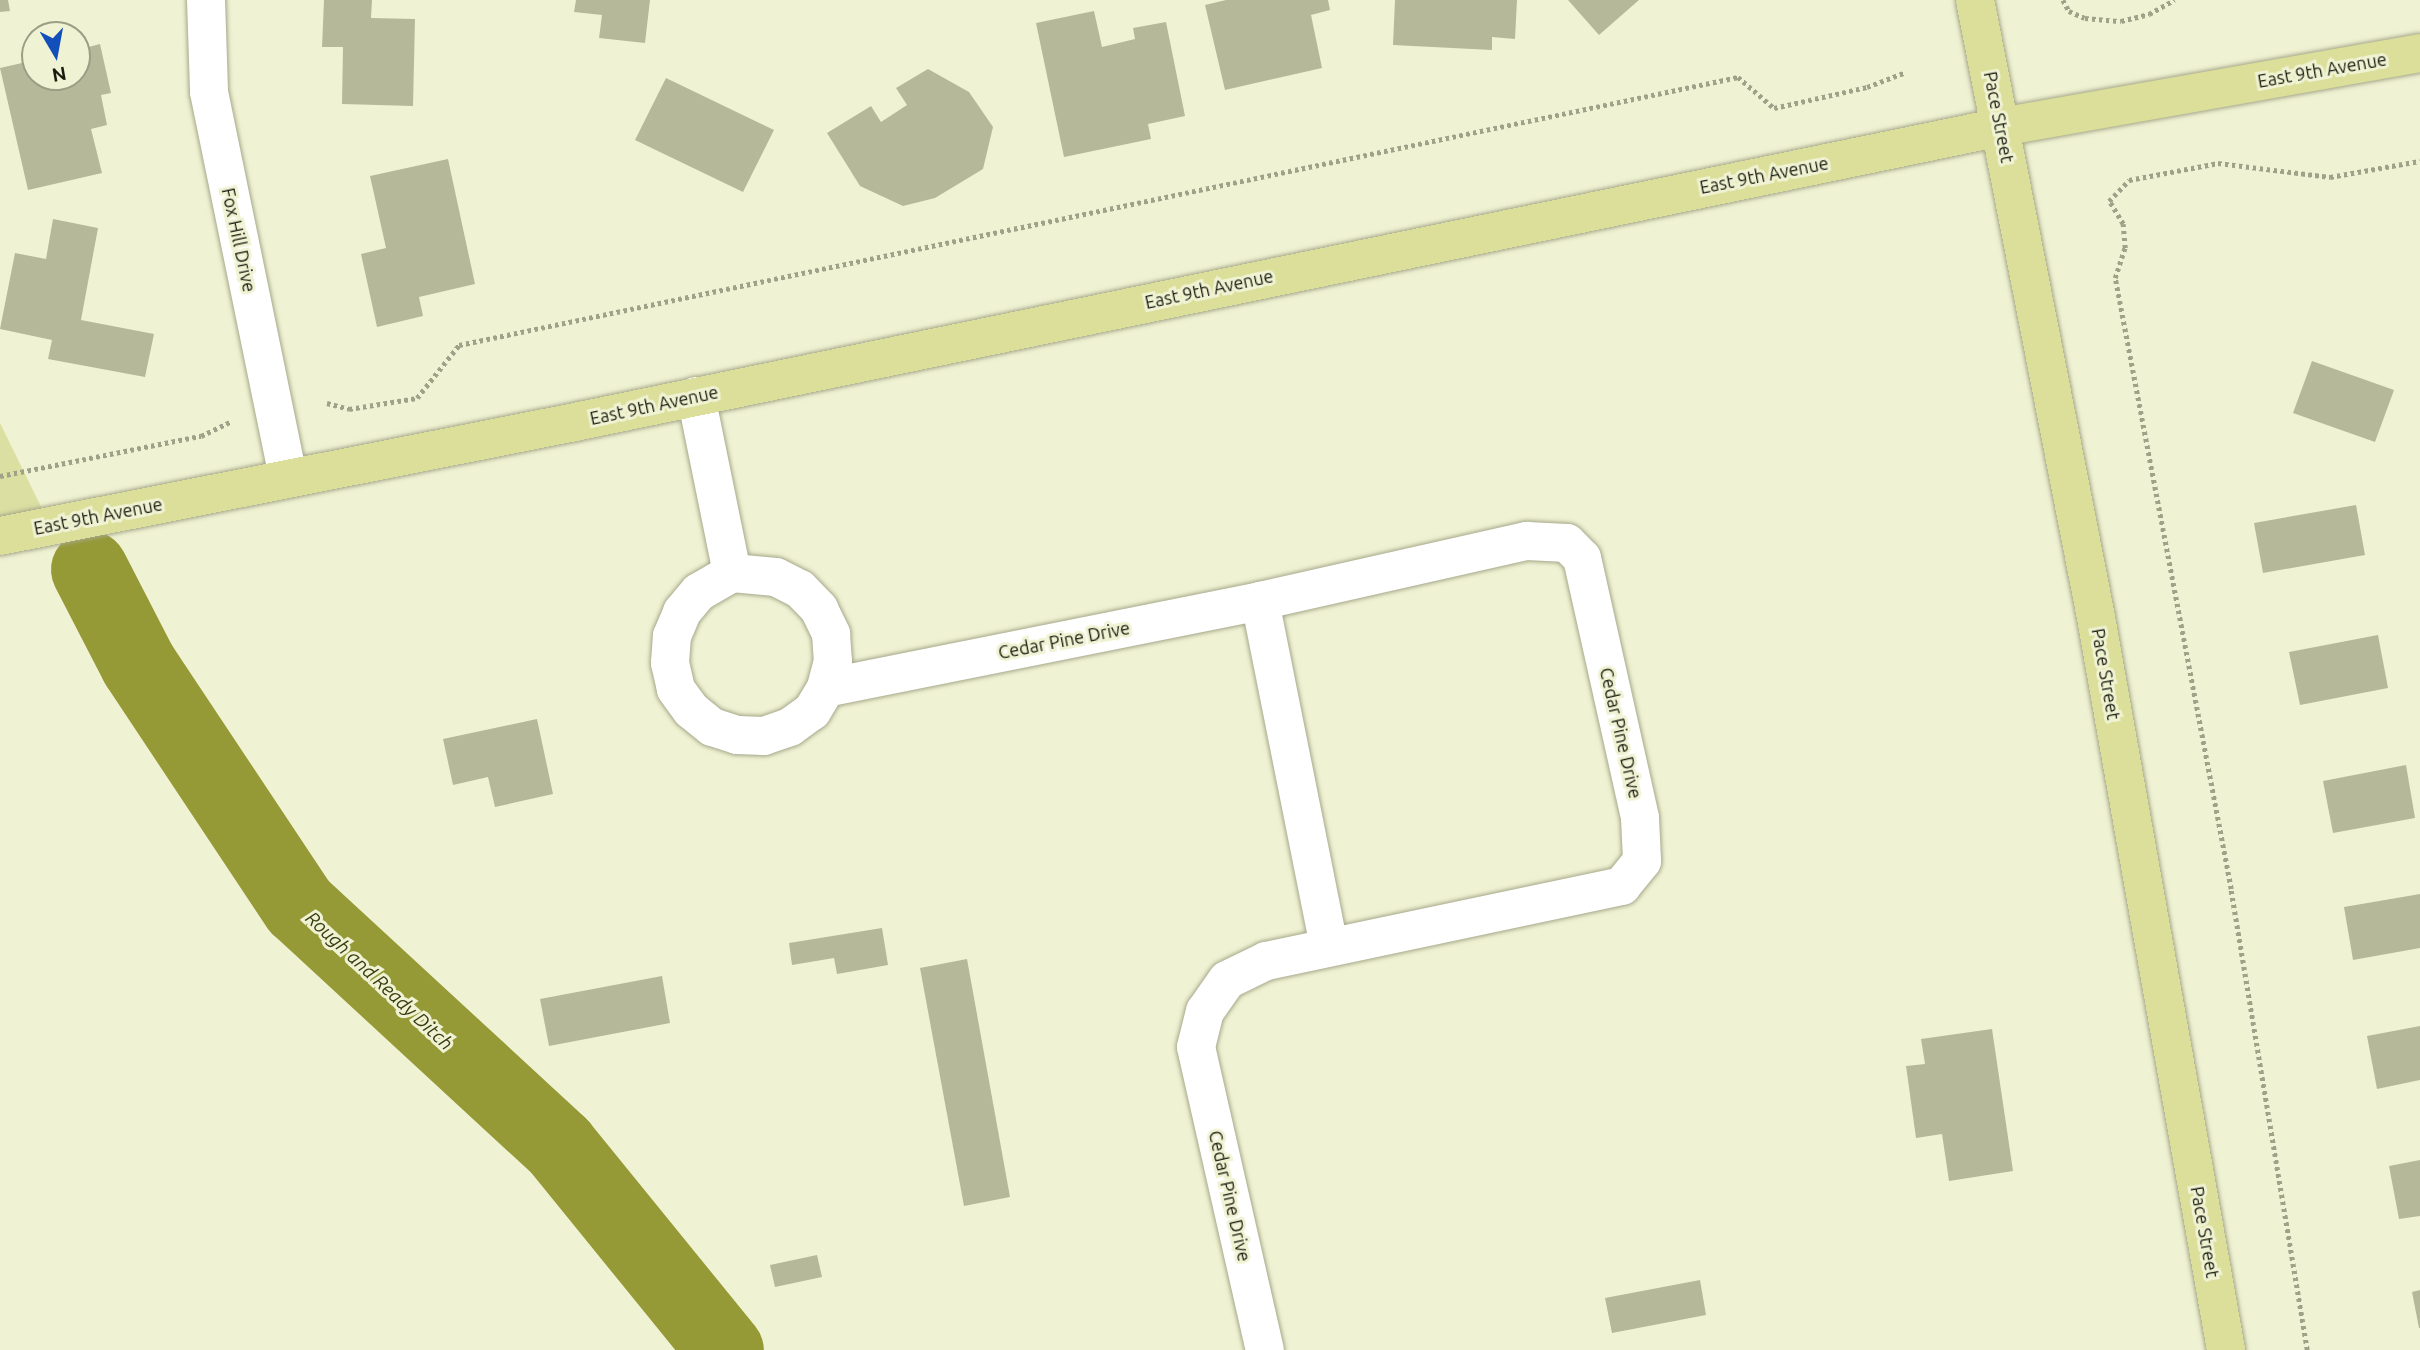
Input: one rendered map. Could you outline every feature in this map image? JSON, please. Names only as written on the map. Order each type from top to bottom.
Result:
[{"type":"main road","name":"Pace Street","points":[[1975,0],[2095,612],[2226,1350]]},
{"type":"main road","name":"East 9th Avenue","points":[[0,536],[696,396],[2001,127],[2420,53]]},
{"type":"street","name":"Fox Hill Drive","points":[[206,0],[209,92],[288,478]]},
{"type":"street","points":[[696,396],[732,573]]},
{"type":"street","name":"Cedar Pine Drive","points":[[826,688],[1260,601],[1527,541],[1567,543],[1583,558],[1640,818],[1642,861],[1622,886],[1266,961],[1227,980],[1205,1011],[1196,1047],[1265,1350]]},
{"type":"street","points":[[732,573],[776,577],[800,589],[819,609],[831,634],[833,661],[826,688],[812,711],[790,727],[764,736],[737,736],[712,727],[691,710],[677,689],[670,663],[672,636],[682,612],[699,592],[732,573]]},
{"type":"street","points":[[1260,601],[1329,946]]},
{"type":"path","points":[[2063,0],[2068,10],[2085,18],[2121,21],[2149,14],[2174,0]]},
{"type":"path","points":[[327,403],[349,409],[417,398],[459,345],[1725,79],[1738,77],[1774,108],[1867,87],[1904,73]]},
{"type":"path","points":[[2307,1350],[2231,889],[2115,278],[2125,248],[2123,224],[2109,201],[2129,180],[2218,163],[2330,177],[2420,161]]},
{"type":"path","points":[[0,476],[201,436],[230,422]]},
{"type":"green space","points":[[0,423],[50,525],[0,536]]},
{"type":"building","points":[[0,0],[8,0],[10,11],[0,12]]},
{"type":"building","points":[[324,0],[372,0],[371,18],[415,19],[413,106],[342,104],[343,47],[322,47]]},
{"type":"building","points":[[576,0],[650,0],[645,43],[599,38],[602,15],[574,12]]},
{"type":"building","points":[[1226,0],[1328,0],[1330,10],[1311,15],[1322,68],[1225,90],[1205,5]]},
{"type":"building","points":[[1395,0],[1517,0],[1515,39],[1492,37],[1492,50],[1393,45]]},
{"type":"building","points":[[1568,0],[1639,0],[1599,35]]},
{"type":"building","points":[[1094,11],[1102,47],[1135,39],[1133,28],[1166,22],[1185,116],[1148,124],[1151,139],[1064,157],[1036,23]]},
{"type":"building","points":[[100,44],[111,93],[101,95],[107,125],[91,129],[102,173],[28,190],[0,68],[21,63],[21,91],[91,91],[91,46]]},
{"type":"building","points":[[928,69],[969,92],[993,127],[983,169],[935,198],[903,206],[860,186],[827,133],[871,106],[881,122],[907,105],[896,88]]},
{"type":"building","points":[[666,78],[774,130],[743,192],[635,140]]},
{"type":"building","points":[[448,159],[475,284],[419,297],[423,316],[377,327],[361,254],[386,248],[370,176]]},
{"type":"building","points":[[53,219],[98,228],[81,320],[154,334],[145,377],[48,359],[52,340],[0,329],[15,253],[46,259]]},
{"type":"building","points":[[2312,361],[2394,390],[2375,442],[2293,413]]},
{"type":"building","points":[[2356,505],[2365,555],[2263,573],[2254,523]]},
{"type":"building","points":[[2378,635],[2388,688],[2300,705],[2289,652]]},
{"type":"building","points":[[537,719],[553,794],[495,807],[488,777],[453,785],[443,739]]},
{"type":"building","points":[[2406,765],[2415,818],[2333,833],[2323,781]]},
{"type":"building","points":[[2420,894],[2420,948],[2353,960],[2344,907]]},
{"type":"building","points":[[882,928],[888,965],[837,974],[834,958],[792,965],[789,943]]},
{"type":"building","points":[[967,959],[1010,1197],[964,1206],[920,968]]},
{"type":"building","points":[[662,976],[670,1023],[549,1046],[540,999]]},
{"type":"building","points":[[2420,1026],[2420,1080],[2377,1089],[2367,1036]]},
{"type":"building","points":[[1992,1029],[2013,1171],[1949,1181],[1942,1134],[1916,1138],[1906,1066],[1925,1064],[1921,1039]]},
{"type":"building","points":[[2420,1160],[2420,1216],[2399,1219],[2389,1166]]},
{"type":"building","points":[[817,1255],[822,1277],[775,1287],[770,1265]]},
{"type":"building","points":[[1700,1280],[1706,1315],[1612,1333],[1605,1298]]},
{"type":"building","points":[[2420,1290],[2420,1328],[2419,1328],[2412,1292]]},
{"type":"waterway","name":"Rough and Ready Ditch","points":[[89,569],[138,664],[299,906],[559,1146],[725,1350]]}]
